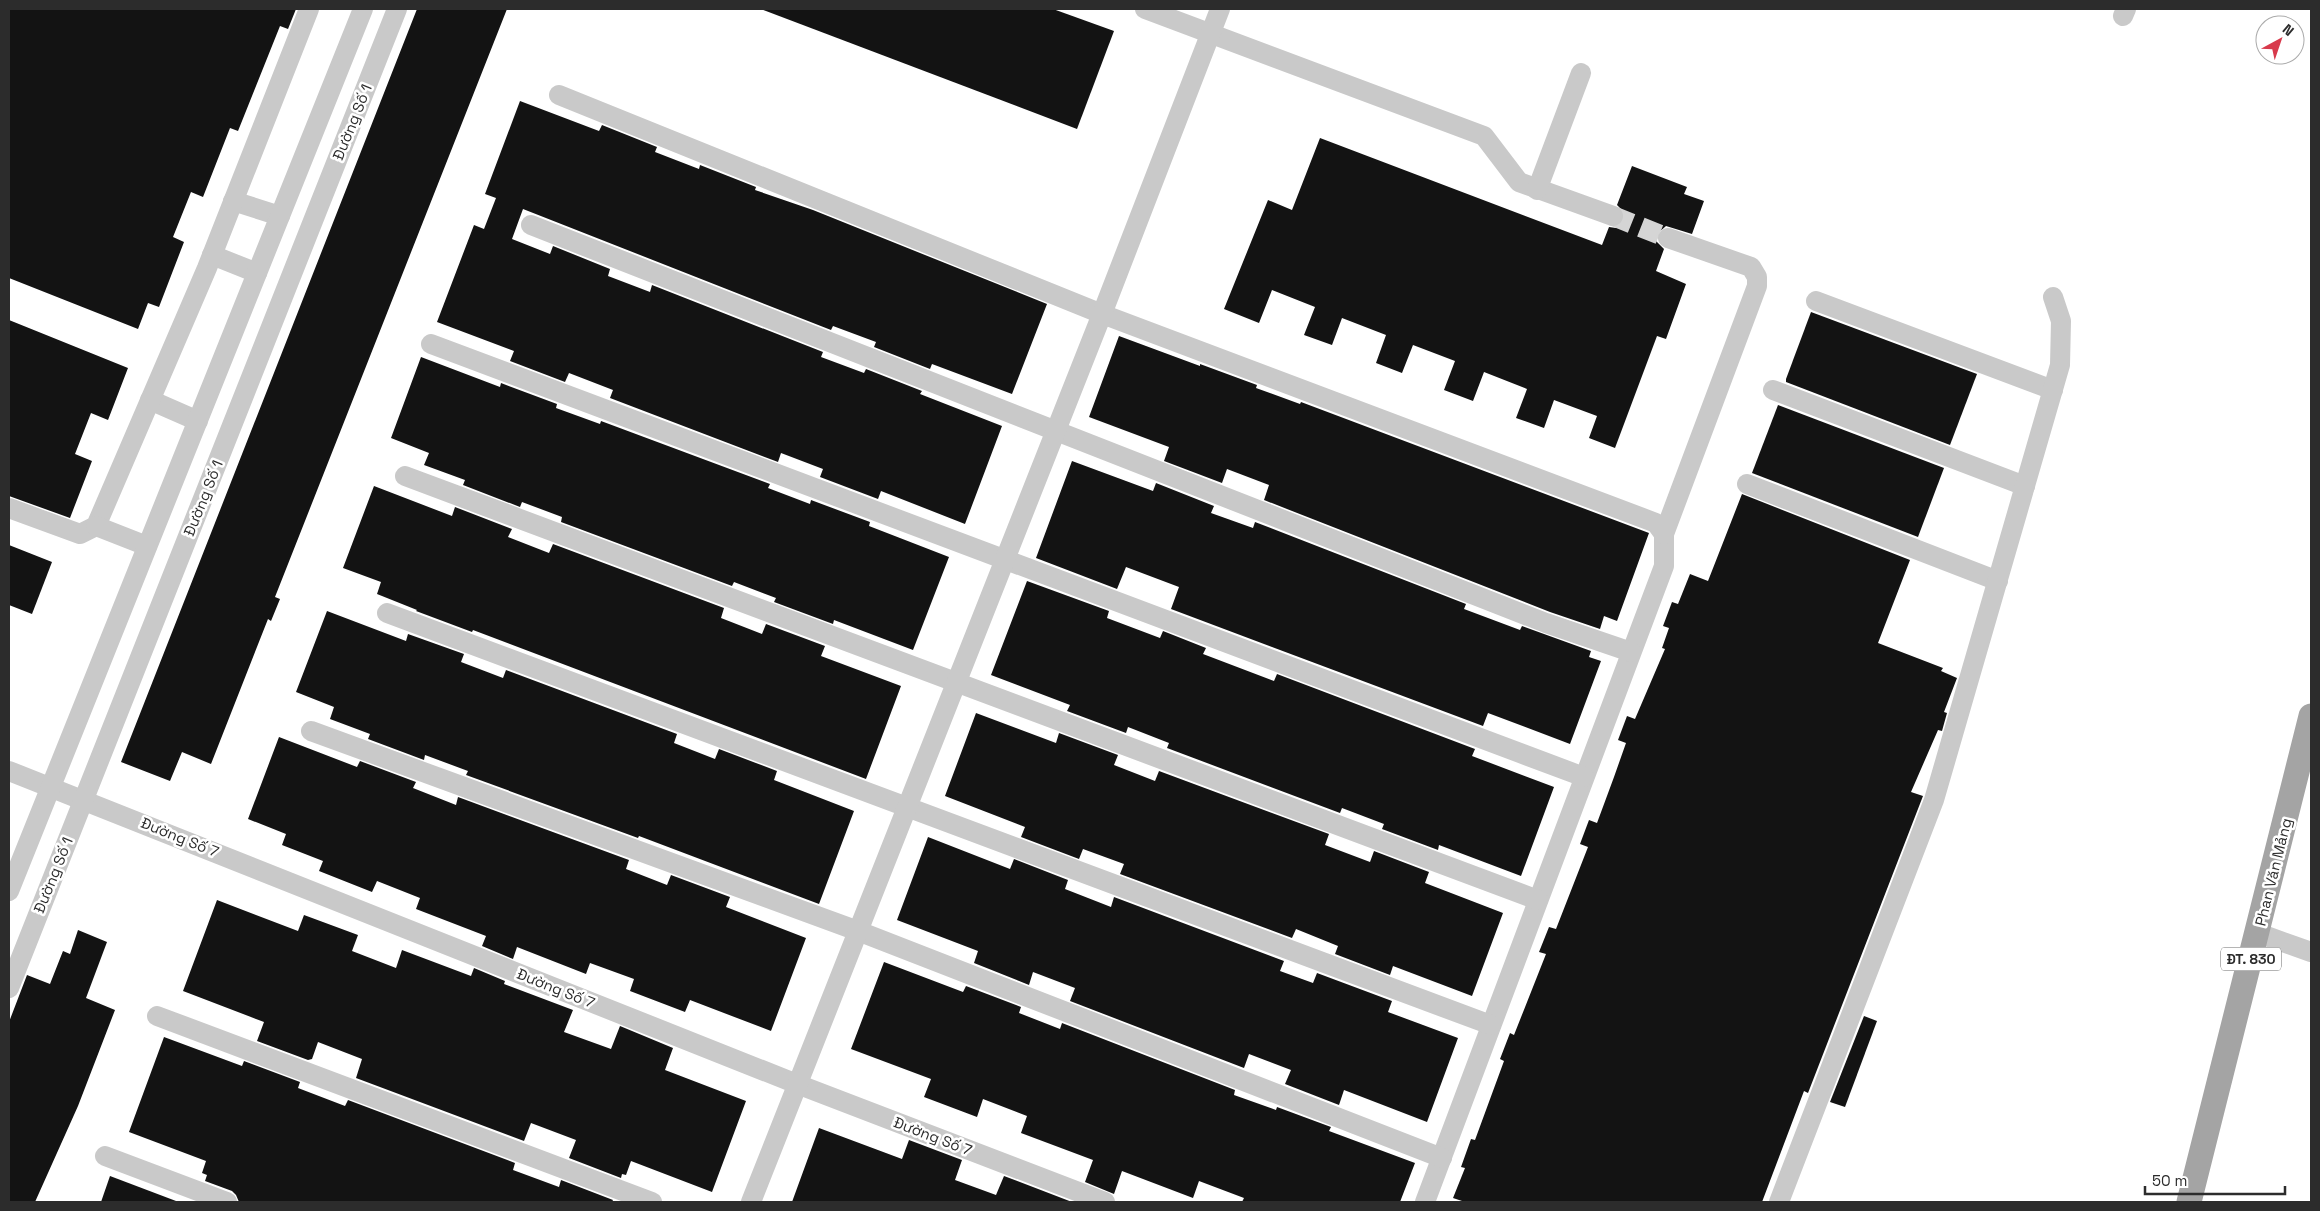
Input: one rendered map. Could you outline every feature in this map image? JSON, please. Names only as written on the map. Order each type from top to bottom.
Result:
[{"type":"main road","name":"Phan Văn Mảng","points":[[2189,1202],[2311,716]]},
{"type":"street","points":[[9,508],[80,534],[96,526],[212,255],[309,9]]},
{"type":"street","points":[[9,891],[363,9]]},
{"type":"street","name":"Đường Số 1","points":[[9,988],[397,9]]},
{"type":"street","points":[[1145,9],[1484,136],[1519,182],[1536,190],[1613,216]]},
{"type":"street","points":[[752,1202],[1006,559],[1220,9]]},
{"type":"street","points":[[1536,190],[1581,73]]},
{"type":"street","points":[[559,95],[1102,314],[1656,523],[1664,534]]},
{"type":"street","points":[[232,201],[280,216]]},
{"type":"street","points":[[531,225],[1546,623],[1631,652]]},
{"type":"street","points":[[1425,1202],[1664,566],[1664,534],[1757,286],[1756,277],[1751,267],[1668,238]]},
{"type":"street","points":[[212,255],[257,272]]},
{"type":"street","points":[[1779,1202],[1934,800],[2060,365],[2061,321],[2053,297]]},
{"type":"street","points":[[1816,301],[2053,390]]},
{"type":"street","points":[[431,344],[1584,777]]},
{"type":"street","points":[[1773,390],[2025,486]]},
{"type":"street","points":[[150,400],[198,421]]},
{"type":"street","points":[[404,476],[1538,900]]},
{"type":"street","points":[[1747,484],[1998,581]]},
{"type":"street","points":[[96,526],[147,546]]},
{"type":"street","points":[[387,613],[1491,1025]]},
{"type":"street","points":[[311,731],[858,931],[1442,1158]]},
{"type":"street","name":"Đường Số 7","points":[[9,771],[797,1084],[1105,1202]]},
{"type":"street","points":[[2258,933],[2311,952]]},
{"type":"street","points":[[157,1016],[652,1202]]},
{"type":"street","points":[[105,1156],[227,1202]]},
{"type":"building","points":[[9,9],[296,9],[288,29],[280,26],[238,131],[230,128],[203,197],[191,192],[173,237],[184,242],[159,307],[148,303],[138,329],[9,278]]},
{"type":"building","points":[[417,9],[507,9],[275,597],[280,599],[271,621],[268,619],[211,764],[182,752],[170,781],[121,762]]},
{"type":"building","points":[[761,9],[1053,9],[1114,31],[1077,129]]},
{"type":"building","points":[[520,101],[599,131],[602,125],[657,147],[655,152],[699,169],[700,165],[756,187],[755,190],[813,210],[1047,304],[1012,394],[932,364],[930,369],[874,347],[876,342],[833,326],[831,330],[523,209],[512,239],[550,254],[553,246],[610,269],[608,276],[650,292],[652,285],[823,352],[821,357],[864,373],[866,369],[922,391],[920,394],[1002,426],[965,524],[881,491],[878,499],[820,477],[823,469],[781,453],[778,462],[610,398],[613,390],[569,373],[565,382],[510,361],[514,351],[437,322],[474,225],[484,229],[496,198],[485,194]]},
{"type":"building","points":[[1320,138],[1602,245],[1609,227],[1616,228],[1624,220],[1625,213],[1617,205],[1632,166],[1687,187],[1684,194],[1704,201],[1692,234],[1666,226],[1657,234],[1656,241],[1664,249],[1656,271],[1686,284],[1666,339],[1657,336],[1615,448],[1589,438],[1597,416],[1554,400],[1544,428],[1516,418],[1527,389],[1484,372],[1473,401],[1444,390],[1455,361],[1413,345],[1402,373],[1376,363],[1386,335],[1342,318],[1332,345],[1304,335],[1315,307],[1272,290],[1259,323],[1224,309],[1268,200],[1292,210]]},
{"type":"building","points":[[1811,312],[1977,374],[1950,445],[1786,382]]},
{"type":"building","points":[[9,320],[128,368],[108,420],[91,413],[75,454],[92,461],[70,518],[9,496]]},
{"type":"building","points":[[1119,336],[1257,385],[1256,388],[1300,404],[1301,402],[1649,533],[1617,621],[1604,616],[1600,629],[1550,612],[1264,500],[1269,485],[1227,469],[1222,483],[1164,461],[1169,447],[1089,417]]},
{"type":"building","points":[[421,357],[500,387],[501,383],[557,404],[556,408],[600,424],[601,421],[770,484],[768,488],[810,504],[811,500],[870,522],[869,526],[949,557],[913,650],[834,620],[833,624],[774,602],[776,598],[734,582],[732,586],[561,522],[562,517],[522,502],[520,507],[463,485],[465,480],[424,465],[429,453],[391,438]]},
{"type":"building","points":[[1778,405],[1944,468],[1918,537],[1752,473]]},
{"type":"building","points":[[1072,461],[1153,491],[1156,483],[1214,506],[1211,513],[1253,528],[1255,522],[1466,604],[1464,609],[1520,630],[1522,626],[1591,651],[1589,657],[1601,661],[1570,744],[1488,713],[1483,726],[1171,609],[1179,587],[1126,567],[1117,589],[1036,558]]},
{"type":"building","points":[[374,486],[452,516],[455,507],[512,529],[508,537],[549,553],[553,544],[724,608],[721,618],[762,634],[766,624],[825,646],[821,656],[901,686],[866,779],[473,630],[472,632],[416,611],[377,594],[381,582],[343,568]]},
{"type":"building","points":[[1742,494],[1910,560],[1878,643],[1943,668],[1941,671],[1957,678],[1944,712],[1947,713],[1942,731],[1938,730],[1911,792],[1923,796],[1808,1093],[1804,1091],[1762,1202],[1465,1202],[1453,1198],[1465,1168],[1461,1167],[1471,1139],[1475,1140],[1504,1061],[1500,1059],[1510,1033],[1514,1035],[1546,954],[1539,952],[1549,927],[1556,929],[1588,847],[1580,844],[1589,820],[1597,823],[1614,777],[1626,743],[1618,740],[1627,716],[1635,719],[1665,649],[1662,648],[1669,628],[1663,626],[1672,602],[1678,604],[1690,574],[1708,581]]},
{"type":"building","points":[[9,545],[52,562],[32,614],[9,605]]},
{"type":"building","points":[[1027,581],[1109,611],[1107,618],[1160,638],[1163,631],[1206,648],[1203,654],[1274,681],[1277,674],[1475,749],[1472,756],[1554,787],[1521,876],[1439,845],[1438,850],[1382,829],[1384,824],[1342,808],[1340,813],[1167,748],[1169,743],[1128,727],[1126,733],[1067,711],[1070,705],[991,675]]},
{"type":"building","points":[[327,611],[406,641],[408,634],[464,654],[461,662],[503,678],[506,670],[677,734],[674,743],[715,759],[719,749],[777,771],[774,780],[854,811],[819,904],[639,836],[638,838],[466,775],[468,771],[425,755],[424,760],[368,739],[370,734],[330,719],[334,707],[296,692]]},
{"type":"building","points":[[976,713],[1056,743],[1059,733],[1118,755],[1114,765],[1155,781],[1159,771],[1329,834],[1325,845],[1370,862],[1374,851],[1429,872],[1425,883],[1503,913],[1472,996],[1393,966],[1390,975],[1335,954],[1338,946],[1296,929],[1292,938],[1120,874],[1124,864],[1083,849],[1079,859],[1021,837],[1025,827],[945,796]]},
{"type":"building","points":[[279,737],[357,767],[360,761],[416,782],[413,788],[456,805],[458,797],[629,860],[626,869],[667,885],[671,875],[730,897],[726,907],[806,938],[771,1031],[690,1000],[685,1012],[630,991],[634,979],[590,963],[586,974],[517,947],[513,959],[482,946],[486,936],[416,909],[420,898],[377,881],[372,892],[319,871],[323,861],[282,845],[286,834],[248,819]]},
{"type":"building","points":[[928,837],[1010,869],[1014,859],[1068,880],[1065,889],[1111,907],[1114,897],[1284,961],[1280,971],[1313,983],[1317,973],[1392,1001],[1388,1012],[1458,1038],[1427,1122],[1344,1090],[1339,1105],[1285,1084],[1291,1070],[1249,1054],[1244,1068],[1070,1001],[1075,988],[1033,972],[1029,985],[974,963],[978,951],[897,920]]},
{"type":"building","points":[[217,900],[298,931],[304,915],[358,935],[352,951],[396,968],[402,950],[471,976],[474,968],[505,981],[504,984],[573,1010],[564,1032],[611,1049],[620,1026],[673,1048],[665,1070],[746,1101],[712,1192],[631,1161],[626,1175],[622,1174],[621,1178],[569,1158],[576,1140],[531,1123],[524,1141],[356,1078],[362,1059],[318,1042],[312,1059],[308,1060],[257,1041],[264,1022],[183,991]]},
{"type":"building","points":[[78,930],[107,942],[86,998],[115,1010],[78,1106],[35,1202],[9,1202],[9,1022],[27,975],[50,984],[63,951],[70,954]]},
{"type":"building","points":[[884,962],[963,992],[966,986],[1021,1007],[1019,1013],[1060,1029],[1062,1023],[1235,1090],[1234,1095],[1276,1110],[1277,1107],[1331,1127],[1329,1131],[1415,1163],[1400,1202],[1242,1202],[1244,1198],[1199,1181],[1193,1198],[1122,1171],[1114,1194],[1085,1182],[1093,1160],[1021,1133],[1027,1116],[983,1099],[977,1117],[924,1097],[931,1079],[851,1049]]},
{"type":"building","points":[[1864,1016],[1877,1021],[1845,1107],[1830,1102]]},
{"type":"building","points":[[164,1037],[242,1066],[244,1061],[300,1082],[298,1088],[345,1106],[348,1100],[515,1163],[513,1170],[559,1187],[561,1180],[613,1200],[612,1202],[239,1202],[232,1191],[205,1181],[207,1175],[202,1173],[206,1161],[129,1132]]},
{"type":"building","points":[[819,1128],[902,1159],[909,1140],[962,1160],[955,1180],[996,1195],[1004,1176],[1072,1202],[792,1202]]},
{"type":"building","points":[[110,1176],[176,1201],[176,1202],[101,1202]]},
{"type":"tunnel","points":[[1613,216],[1668,238]]}]
